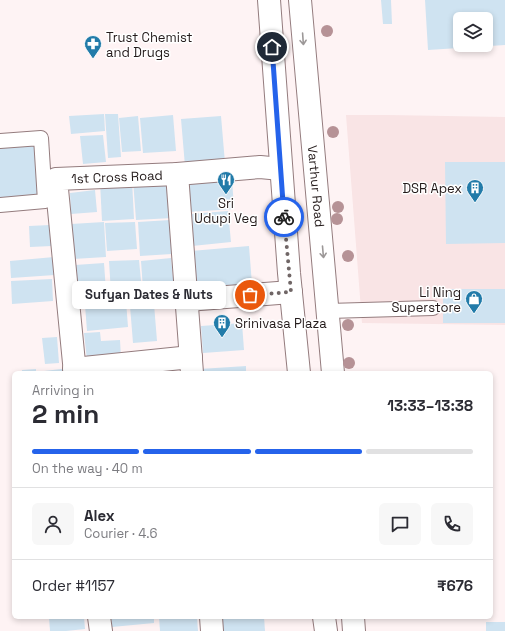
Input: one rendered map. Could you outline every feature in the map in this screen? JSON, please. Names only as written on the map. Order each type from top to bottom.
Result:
[{"type":"street","points":[[269,0],[280,163],[299,371]]},
{"type":"street","name":"Varthur Road","points":[[300,0],[333,371]]},
{"type":"street","name":"1st Cross Road","points":[[75,371],[56,179],[177,174],[260,167],[314,154]]},
{"type":"street","name":"1st Cross Road","points":[[177,174],[191,365]]},
{"type":"street","points":[[187,300],[291,292]]},
{"type":"street","points":[[75,371],[191,365]]},
{"type":"street","points":[[100,619],[101,631]]},
{"type":"street","points":[[211,619],[212,631]]},
{"type":"street","points":[[324,619],[326,631]]},
{"type":"street","points":[[353,619],[354,631]]},
{"type":"lane","points":[[0,140],[41,138],[45,201],[0,205]]},
{"type":"lane","points":[[328,311],[433,308]]},
{"type":"shaded area","points":[[346,115],[505,117],[505,325],[362,323]]},
{"type":"building","points":[[381,0],[391,0],[392,24],[383,24]]},
{"type":"building","points":[[425,0],[505,0],[505,45],[493,46],[493,12],[453,12],[453,48],[428,50]]},
{"type":"building","points":[[104,114],[105,131],[71,134],[69,116]]},
{"type":"building","points":[[105,114],[118,114],[121,157],[108,158]]},
{"type":"building","points":[[173,115],[176,151],[143,153],[140,118]]},
{"type":"building","points":[[138,116],[141,151],[122,152],[119,118]]},
{"type":"building","points":[[221,116],[225,163],[185,166],[181,119]]},
{"type":"building","points":[[103,135],[106,162],[83,164],[80,136]]},
{"type":"building","points":[[38,144],[42,199],[0,202],[0,147]]},
{"type":"building","name":"DSR Apex","points":[[445,162],[505,162],[505,243],[446,244]]},
{"type":"building","points":[[169,177],[172,218],[136,220],[133,180]]},
{"type":"building","points":[[232,178],[234,209],[189,212],[186,181]]},
{"type":"building","points":[[132,180],[134,219],[102,221],[100,182]]},
{"type":"building","points":[[95,190],[97,212],[71,214],[70,193]]},
{"type":"building","points":[[228,211],[231,242],[192,246],[190,214]]},
{"type":"building","points":[[170,220],[172,254],[140,256],[138,222]]},
{"type":"building","points":[[104,222],[106,257],[73,259],[71,224]]},
{"type":"building","points":[[135,222],[137,249],[107,251],[105,223]]},
{"type":"building","points":[[50,225],[52,246],[30,247],[29,226]]},
{"type":"building","points":[[249,246],[252,284],[194,289],[191,251]]},
{"type":"building","points":[[54,257],[55,275],[11,278],[10,261]]},
{"type":"building","points":[[171,258],[174,287],[143,289],[141,261]]},
{"type":"building","points":[[139,260],[142,291],[111,293],[109,261]]},
{"type":"building","points":[[104,263],[106,291],[77,292],[75,265]]},
{"type":"building","points":[[52,279],[53,301],[12,304],[11,281]]},
{"type":"building","name":"Li Ning Superstore","points":[[443,289],[505,289],[505,323],[443,323]]},
{"type":"building","points":[[126,301],[128,327],[87,331],[85,305]]},
{"type":"building","points":[[154,304],[157,341],[133,343],[130,306]]},
{"type":"building","name":"Srinivasa Plaza","points":[[242,323],[244,350],[203,353],[201,326]]},
{"type":"building","points":[[100,332],[101,341],[120,340],[121,358],[87,360],[84,333]]},
{"type":"building","points":[[57,337],[59,363],[45,364],[42,338]]},
{"type":"building","points":[[246,366],[246,371],[200,371],[200,369]]},
{"type":"building","points":[[70,368],[70,371],[44,371]]},
{"type":"building","points":[[36,369],[36,371],[22,371]]},
{"type":"building","points":[[49,619],[84,619],[85,629],[50,631]]},
{"type":"building","points":[[111,619],[154,619],[154,623],[112,627]]},
{"type":"building","points":[[159,619],[197,619],[198,631],[160,631]]},
{"type":"building","points":[[218,619],[264,619],[265,631],[219,631]]},
{"type":"building","points":[[486,622],[505,622],[505,631],[486,631]]},
{"type":"way so far","points":[[250,295],[291,292],[284,217]]},
{"type":"place","name":"Trust Chemist and Drugs","points":[[93,59]]},
{"type":"place","name":"Sri Udupi Veg","points":[[226,195]]},
{"type":"place","name":"DSR Apex","points":[[475,203]]},
{"type":"place","name":"Sufyan Dates & Nuts","points":[[250,295]]},
{"type":"place","name":"Li Ning Superstore","points":[[474,314]]},
{"type":"place","name":"Srinivasa Plaza","points":[[222,338]]},
{"type":"route","points":[[272,47],[284,217]]}]
